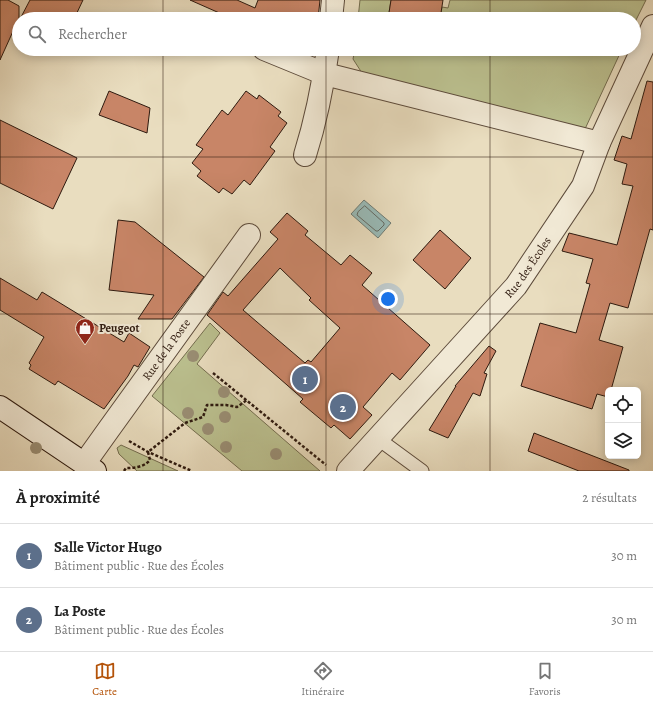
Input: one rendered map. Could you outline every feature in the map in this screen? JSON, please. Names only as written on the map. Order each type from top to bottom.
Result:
[{"type":"street","points":[[332,12],[334,0]]},
{"type":"street","name":"Rue des Écoles","points":[[641,52],[653,26]]},
{"type":"street","points":[[281,56],[325,74],[599,142]]},
{"type":"street","points":[[306,155],[316,119],[327,56]]},
{"type":"street","name":"Rue des Écoles","points":[[348,471],[516,286],[583,186],[599,142],[639,56]]},
{"type":"street","name":"Rue de la Poste","points":[[90,468],[249,235]]},
{"type":"street","points":[[0,406],[90,468]]},
{"type":"lane","points":[[377,438],[422,471]]},
{"type":"path","points":[[213,373],[329,467],[341,464],[348,471]]},
{"type":"path","points":[[126,468],[135,468],[146,464],[150,460],[148,452],[185,423],[203,416],[207,405],[226,405],[237,407],[247,400]]},
{"type":"path","points":[[126,468],[130,471]]},
{"type":"green space","points":[[360,0],[391,0],[389,12],[359,12]]},
{"type":"green space","points":[[450,0],[646,0],[640,12],[441,12],[442,7],[448,8]]},
{"type":"green space","points":[[354,56],[619,56],[585,129],[362,73],[353,59]]},
{"type":"green space","points":[[210,323],[220,333],[197,364],[320,471],[242,471],[152,396]]},
{"type":"green space","points":[[121,445],[178,471],[137,471],[119,454],[117,448]]},
{"type":"water","points":[[364,200],[391,223],[378,238],[351,214]]},
{"type":"building","points":[[0,0],[8,0],[19,6],[19,12],[12,12],[12,33],[0,60]]},
{"type":"building","points":[[30,0],[83,0],[77,12],[24,12]]},
{"type":"building","points":[[190,0],[237,0],[255,8],[258,0],[320,0],[319,12],[217,12]]},
{"type":"building","points":[[391,0],[443,0],[441,12],[389,12]]},
{"type":"building","points":[[647,81],[653,82],[653,230],[650,229],[628,308],[610,303],[599,340],[623,347],[612,387],[605,387],[605,396],[597,394],[592,409],[521,386],[540,323],[576,333],[590,284],[586,283],[593,259],[562,251],[569,233],[617,245],[633,186],[622,184],[627,164],[614,160],[622,136],[631,139]]},
{"type":"building","points":[[109,91],[150,108],[147,133],[99,115]]},
{"type":"building","points":[[246,91],[257,99],[259,95],[281,112],[278,116],[287,123],[270,147],[275,151],[250,185],[244,180],[232,194],[223,188],[219,193],[197,176],[201,171],[192,163],[203,149],[196,145],[222,110],[228,115]]},
{"type":"building","points":[[0,120],[77,158],[53,209],[0,183]]},
{"type":"building","points":[[287,213],[308,231],[305,235],[341,265],[350,255],[372,273],[362,285],[430,345],[400,380],[392,373],[363,407],[372,415],[350,439],[334,425],[331,428],[300,402],[303,399],[207,315],[223,292],[228,296],[278,239],[270,232]],"holes":[[[280,268],[311,298],[309,300],[340,328],[311,362],[308,360],[305,363],[243,310]]]},
{"type":"building","points":[[118,220],[135,222],[204,277],[172,319],[138,319],[154,295],[109,290]]},
{"type":"building","points":[[440,230],[471,258],[445,289],[413,260]]},
{"type":"building","name":"Peugeot","points":[[0,278],[37,300],[42,292],[124,342],[129,333],[150,347],[138,367],[134,365],[128,376],[104,409],[58,381],[55,385],[29,369],[31,365],[29,363],[44,337],[0,310]]},
{"type":"building","points":[[489,346],[496,351],[484,373],[487,374],[480,396],[473,393],[448,438],[429,430],[455,386]]},
{"type":"building","points":[[534,433],[629,471],[579,471],[528,451]]},
{"type":"place","name":"Peugeot","points":[[85,345]]},
{"type":"place","name":"Salle Victor Hugo","points":[[305,379]]},
{"type":"place","name":"La Poste","points":[[343,407]]}]
